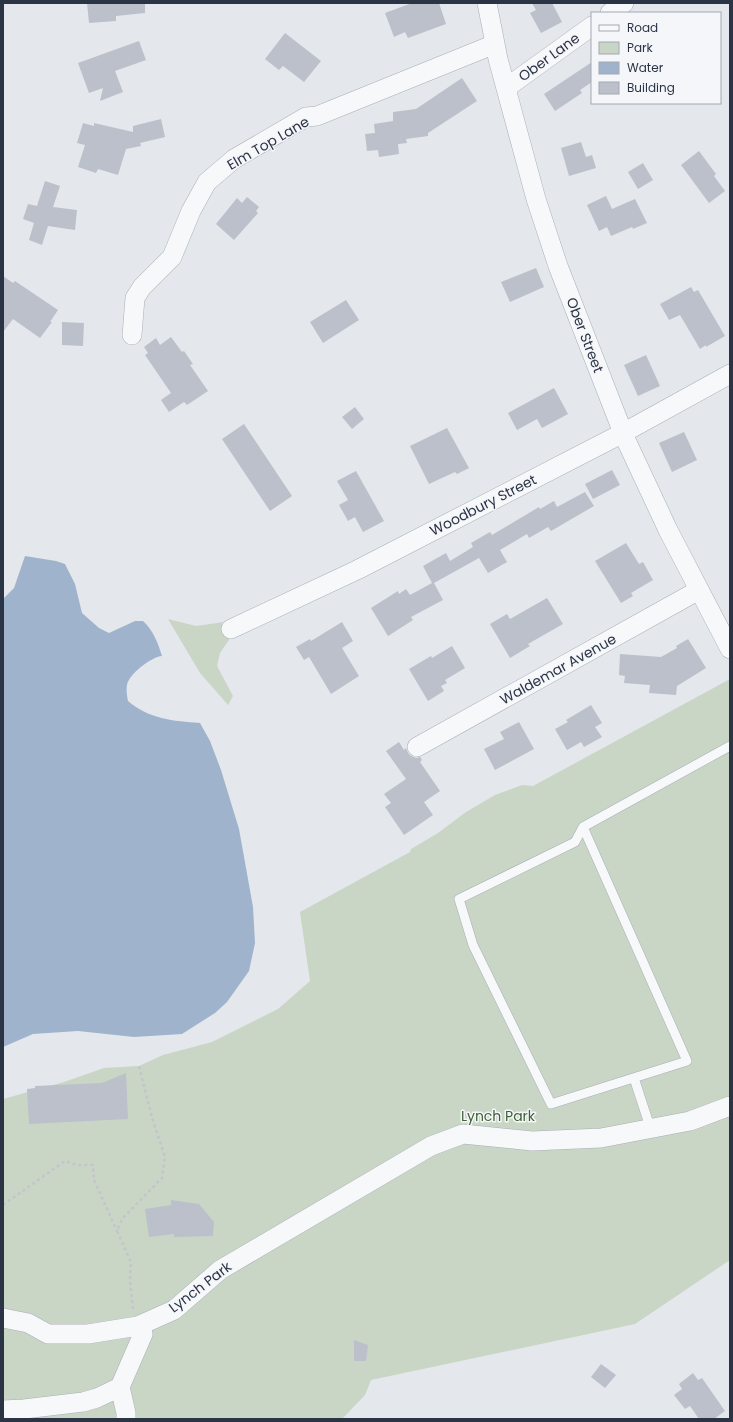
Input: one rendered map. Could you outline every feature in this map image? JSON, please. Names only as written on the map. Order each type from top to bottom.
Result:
[{"type":"street","name":"Ober Street","points":[[487,3],[506,88],[536,199],[558,266],[623,433],[668,530],[730,649]]},
{"type":"street","points":[[611,12],[624,3]]},
{"type":"street","name":"Ober Lane","points":[[506,88],[591,27]]},
{"type":"street","name":"Elm Top Lane","points":[[132,335],[135,298],[142,287],[172,257],[191,211],[207,182],[234,160],[306,117],[317,116],[495,44]]},
{"type":"street","name":"Woodbury Street","points":[[231,630],[357,570],[623,433],[730,374]]},
{"type":"street","name":"Waldemar Avenue","points":[[417,747],[699,590]]},
{"type":"street","name":"Lynch Park","points":[[3,1318],[28,1323],[48,1334],[88,1334],[138,1326],[174,1310],[220,1270],[418,1154],[463,1134],[532,1141],[601,1138],[651,1130],[690,1121],[730,1106]]},
{"type":"street","points":[[126,1419],[120,1387],[143,1334],[138,1326]]},
{"type":"street","points":[[3,1410],[83,1402],[97,1398],[120,1387]]},
{"type":"lane","points":[[583,827],[687,1061],[551,1104],[473,946],[459,900],[575,842],[583,827],[730,746]]},
{"type":"lane","points":[[634,1078],[651,1130]]},
{"type":"path","points":[[117,1231],[122,1219],[162,1178],[165,1157],[152,1118],[139,1066]]},
{"type":"path","points":[[3,1205],[65,1162],[76,1165],[93,1165],[94,1180],[130,1262],[132,1306],[138,1326]]},
{"type":"green space","points":[[168,619],[196,626],[224,622],[233,634],[220,653],[217,666],[233,696],[228,705],[200,673]]},
{"type":"green space","name":"Lynch Park","points":[[730,679],[730,1260],[635,1324],[371,1380],[365,1395],[342,1419],[3,1419],[3,1099],[64,1082],[104,1068],[139,1066],[163,1055],[212,1042],[278,1009],[310,981],[300,912],[410,852],[411,849],[438,833],[466,812],[495,795],[522,785],[533,786]]},
{"type":"water","points":[[25,556],[65,564],[75,584],[82,613],[99,628],[109,633],[135,621],[143,621],[150,628],[162,656],[152,659],[136,671],[132,676],[127,685],[128,701],[144,712],[162,718],[200,723],[210,741],[221,770],[239,829],[253,907],[255,943],[249,971],[227,1002],[215,1013],[182,1034],[134,1037],[78,1031],[33,1034],[3,1047],[3,599],[14,588]]},
{"type":"building","points":[[87,3],[145,3],[145,13],[116,16],[116,21],[89,23]]},
{"type":"building","points":[[412,3],[439,3],[446,24],[408,38],[405,32],[394,37],[385,13]]},
{"type":"building","points":[[532,3],[552,3],[562,22],[541,33],[530,13],[536,10]]},
{"type":"building","points":[[285,33],[321,61],[304,82],[283,66],[279,70],[265,59]]},
{"type":"building","points":[[139,41],[146,60],[115,71],[123,92],[100,101],[103,88],[89,93],[78,63]]},
{"type":"building","points":[[591,63],[591,83],[580,90],[582,93],[555,111],[544,94]]},
{"type":"building","points":[[462,78],[477,101],[428,133],[428,136],[406,139],[407,143],[398,144],[399,154],[379,157],[378,150],[367,151],[365,134],[375,133],[374,124],[393,121],[393,112],[416,109]]},
{"type":"building","points":[[161,119],[165,137],[140,143],[141,146],[126,149],[118,175],[98,169],[96,173],[78,167],[85,145],[77,143],[83,123],[94,126],[94,123],[133,132],[133,126]]},
{"type":"building","points":[[581,142],[586,157],[592,155],[596,168],[569,176],[561,148]]},
{"type":"building","points":[[699,151],[716,174],[714,176],[725,191],[709,203],[681,165]]},
{"type":"building","points":[[643,163],[653,180],[638,189],[628,172]]},
{"type":"building","points":[[45,181],[60,186],[53,207],[77,210],[75,230],[48,226],[42,245],[29,240],[34,223],[23,219],[28,204],[37,206]]},
{"type":"building","points":[[606,196],[612,209],[635,199],[647,223],[633,229],[632,227],[611,236],[607,227],[599,231],[587,205]]},
{"type":"building","points":[[247,197],[259,207],[256,211],[258,213],[234,240],[216,224],[237,198],[242,203]]},
{"type":"building","points":[[536,268],[544,287],[510,302],[501,282]]},
{"type":"building","points":[[3,276],[13,283],[15,281],[58,310],[50,322],[52,322],[40,338],[13,319],[3,332]]},
{"type":"building","points":[[691,287],[694,292],[698,290],[725,336],[700,349],[680,315],[669,320],[660,304]]},
{"type":"building","points":[[346,300],[359,320],[323,343],[310,322]]},
{"type":"building","points":[[62,322],[84,323],[83,346],[62,345]]},
{"type":"building","points":[[171,337],[182,352],[184,351],[193,364],[190,365],[208,391],[187,405],[184,402],[169,412],[161,400],[171,393],[145,355],[148,353],[144,347],[156,338],[160,345]]},
{"type":"building","points":[[646,355],[660,386],[638,396],[624,365]]},
{"type":"building","points":[[554,388],[568,414],[542,428],[537,419],[517,430],[508,413]]},
{"type":"building","points":[[355,407],[364,419],[352,429],[342,417]]},
{"type":"building","points":[[244,424],[292,496],[270,511],[222,439]]},
{"type":"building","points":[[447,428],[469,468],[457,474],[455,472],[429,484],[410,446]]},
{"type":"building","points":[[684,432],[697,460],[672,472],[659,443]]},
{"type":"building","points":[[612,470],[620,485],[593,499],[585,484]]},
{"type":"building","points":[[356,471],[384,521],[363,532],[355,517],[348,521],[339,505],[348,500],[337,481]]},
{"type":"building","points":[[585,492],[594,506],[551,531],[548,527],[529,538],[527,534],[500,550],[507,562],[488,573],[479,558],[434,583],[443,600],[411,617],[413,620],[388,636],[371,608],[398,591],[399,594],[406,589],[410,595],[432,583],[423,566],[446,553],[450,561],[473,547],[471,543],[490,532],[492,535],[539,507],[540,509],[554,501],[557,507]]},
{"type":"building","points":[[626,543],[639,564],[643,562],[653,580],[631,593],[633,596],[621,603],[595,561]]},
{"type":"building","points":[[547,598],[563,624],[528,644],[530,646],[510,658],[490,624],[507,614],[510,619]]},
{"type":"building","points":[[342,622],[353,641],[342,648],[359,676],[331,694],[309,657],[304,660],[296,647],[310,639],[311,641]]},
{"type":"building","points":[[688,639],[706,668],[677,686],[676,695],[649,693],[650,685],[624,683],[625,676],[619,675],[620,654],[661,657],[677,648],[676,646]]},
{"type":"building","points":[[452,646],[465,668],[445,680],[447,683],[441,686],[444,691],[428,701],[409,669]]},
{"type":"building","points":[[591,705],[602,723],[595,727],[602,737],[584,747],[581,742],[567,750],[555,729],[568,722],[566,720]]},
{"type":"building","points":[[519,722],[534,749],[495,770],[484,749],[504,739],[500,732]]},
{"type":"building","points":[[399,742],[404,750],[406,748],[411,756],[416,758],[420,757],[422,760],[420,762],[440,791],[424,802],[433,815],[404,835],[385,807],[391,803],[384,794],[406,779],[386,751]]},
{"type":"building","points":[[126,1073],[128,1119],[29,1124],[27,1089],[35,1088],[35,1086],[102,1083]]},
{"type":"building","points":[[171,1200],[199,1204],[214,1222],[213,1236],[174,1237],[174,1234],[149,1237],[145,1209],[171,1205]]},
{"type":"building","points":[[354,1340],[368,1345],[366,1361],[354,1361]]},
{"type":"building","points":[[601,1364],[616,1375],[605,1388],[591,1377]]},
{"type":"building","points":[[693,1373],[698,1380],[702,1378],[725,1411],[714,1419],[699,1419],[690,1406],[685,1409],[674,1395],[682,1389],[679,1384]]}]
